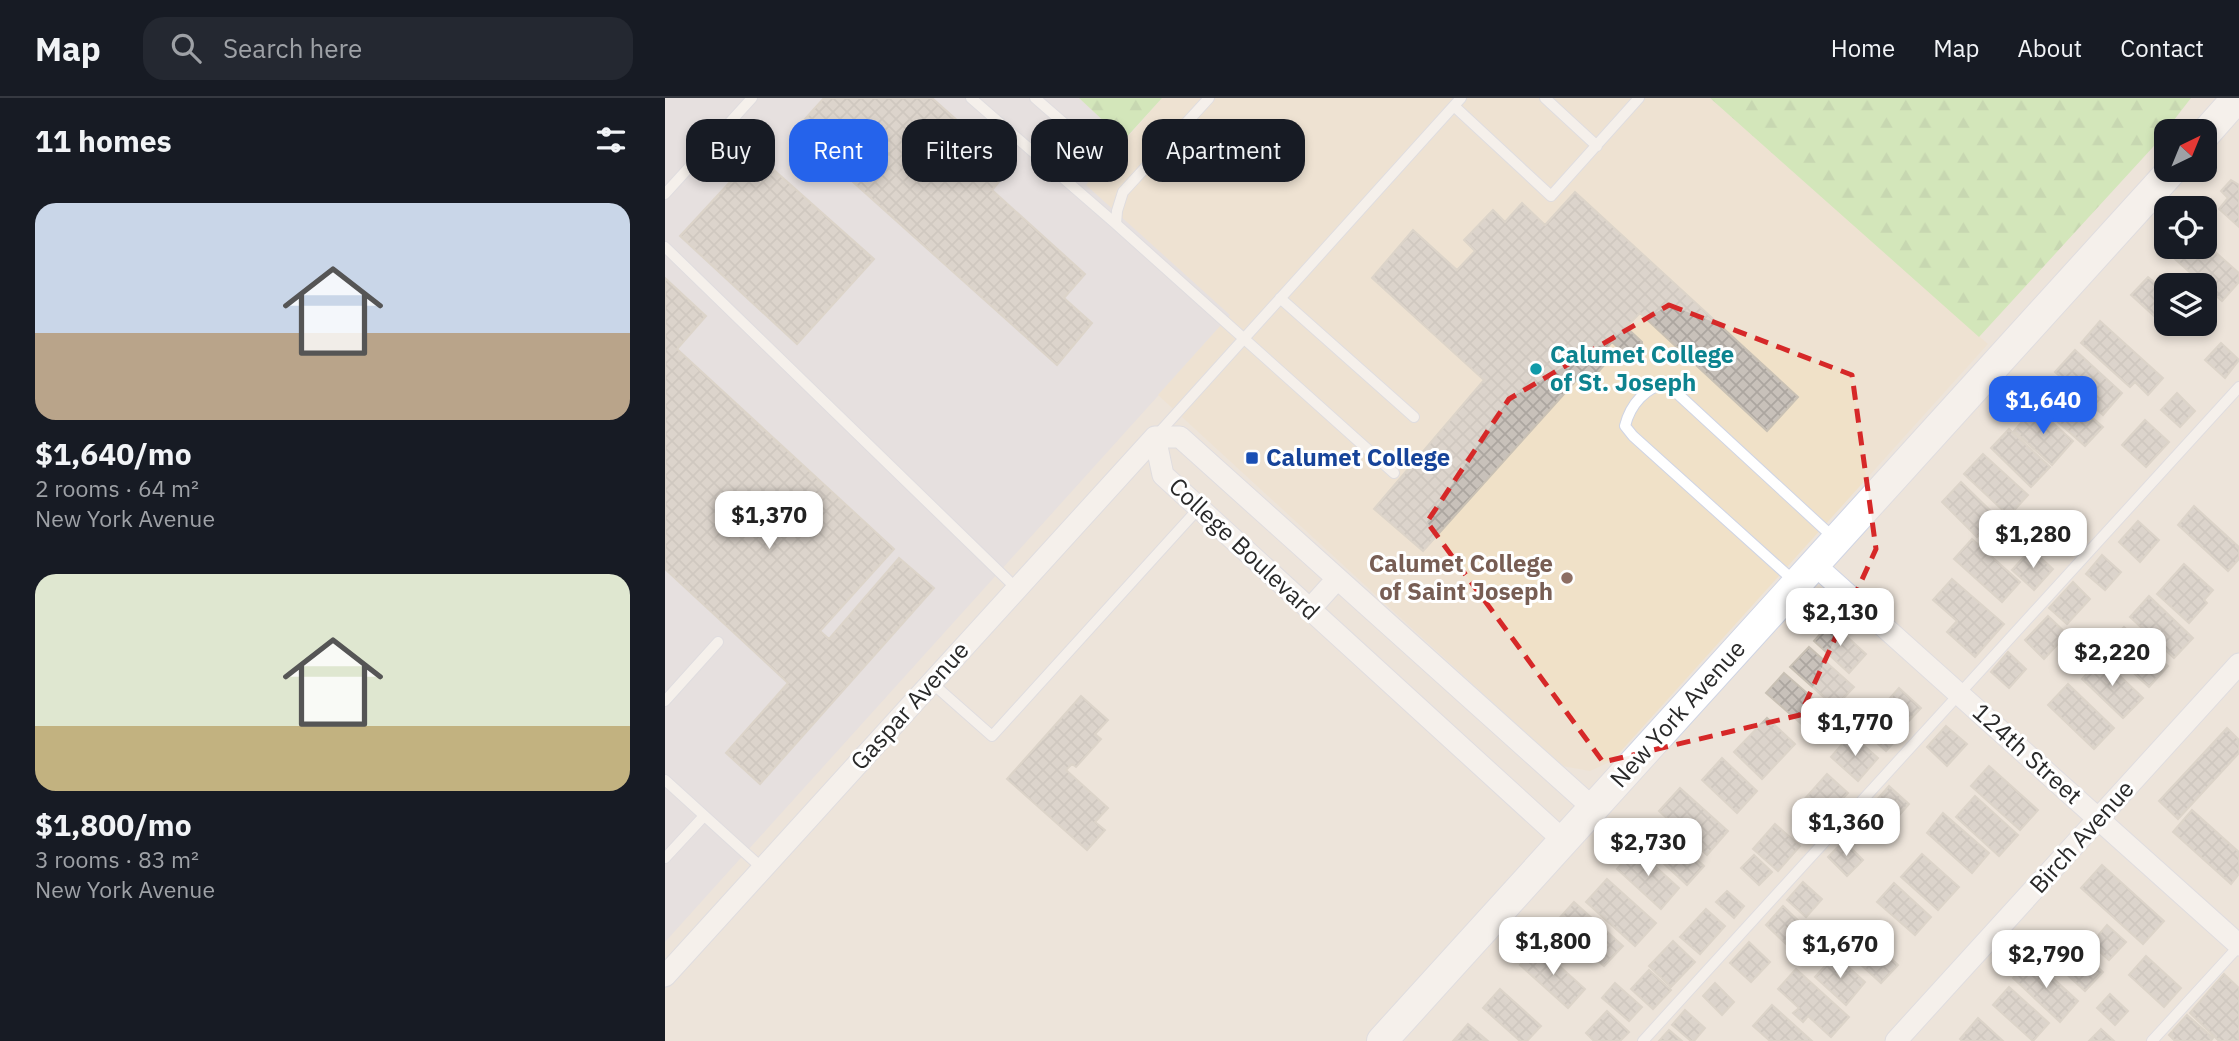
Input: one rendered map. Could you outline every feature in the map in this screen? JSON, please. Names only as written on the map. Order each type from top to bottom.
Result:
[{"type":"street","points":[[2217,120],[2237,98]]},
{"type":"street","name":"New York Avenue","points":[[1382,1041],[2161,182]]},
{"type":"street","name":"Gaspar Avenue","points":[[670,961],[762,869],[1155,437]]},
{"type":"street","name":"College Boulevard","points":[[1564,841],[1163,475],[1155,437],[1180,437],[1593,808]]},
{"type":"street","name":"124th Street","points":[[1806,574],[1959,693],[2239,946]]},
{"type":"street","points":[[1310,609],[1337,579]]},
{"type":"street","name":"Birch Avenue","points":[[1896,1041],[2239,664]]},
{"type":"lane","points":[[665,194],[752,98]]},
{"type":"lane","points":[[971,98],[1394,473]]},
{"type":"lane","points":[[1035,98],[1059,119]]},
{"type":"lane","points":[[1116,224],[1123,192],[1209,98]]},
{"type":"lane","points":[[1545,98],[1597,146]]},
{"type":"lane","points":[[1155,437],[1457,102],[1551,196],[1639,98]]},
{"type":"lane","points":[[665,247],[1017,589]]},
{"type":"lane","points":[[1280,298],[1414,417]]},
{"type":"lane","points":[[1806,574],[1633,436],[1625,426],[1628,412],[1652,385],[1667,384],[1836,540]]},
{"type":"lane","points":[[1643,1041],[2239,387]]},
{"type":"lane","points":[[932,683],[992,736],[1199,508]]},
{"type":"lane","points":[[665,701],[719,642]]},
{"type":"lane","points":[[665,780],[762,869]]},
{"type":"lane","points":[[665,858],[704,816]]},
{"type":"lane","points":[[2152,1041],[2239,946]]},
{"type":"highlighted area","points":[[1669,305],[1852,375],[1876,549],[1800,715],[1603,762],[1427,522],[1509,399]]},
{"type":"shaded area","points":[[665,98],[1079,98],[1102,119],[1031,119],[1031,182],[1089,182],[1087,185],[1231,315],[665,942]]},
{"type":"shaded area","name":"Calumet College of Saint Joseph","points":[[1162,98],[1710,98],[1988,344],[1612,761],[1590,771],[1562,766],[1158,395],[1230,315],[1086,185],[1089,182],[1128,182],[1128,137],[1142,121],[1142,182],[1305,182],[1305,119],[1144,119]]},
{"type":"green space","points":[[1079,98],[1162,98],[1128,136],[1128,119],[1102,119]]},
{"type":"green space","points":[[1710,98],[2191,98],[2175,119],[2154,119],[2153,147],[1979,337]]},
{"type":"building","points":[[824,98],[932,98],[956,119],[902,119],[902,182],[999,182],[992,190],[1085,274],[1064,298],[1092,323],[1057,365],[853,182],[888,182],[888,119],[805,119]]},
{"type":"building","points":[[775,171],[874,259],[797,344],[680,236],[730,182],[775,182]]},
{"type":"building","points":[[2231,180],[2239,185],[2239,227],[2219,209],[2228,198],[2221,191]]},
{"type":"building","name":"Calumet College of St. Joseph","points":[[1575,192],[1798,397],[1767,431],[1640,313],[1626,327],[1642,342],[1643,361],[1635,363],[1612,342],[1608,347],[1615,353],[1589,382],[1582,374],[1423,551],[1374,509],[1484,380],[1372,278],[1413,230],[1457,270],[1475,251],[1464,240],[1493,210],[1505,222],[1522,203],[1545,225]]},
{"type":"building","points":[[2217,254],[2239,273],[2239,282],[2222,301],[2217,297],[2217,273],[2191,273],[2175,259],[2217,259]]},
{"type":"building","points":[[2148,277],[2154,282],[2154,316],[2131,295]]},
{"type":"building","points":[[665,278],[706,316],[677,349],[894,549],[820,631],[829,639],[899,558],[934,588],[760,784],[726,753],[788,683],[665,569]]},
{"type":"building","points":[[2100,321],[2163,378],[2148,395],[2135,382],[2130,387],[2081,343]]},
{"type":"building","points":[[2221,343],[2239,360],[2225,378],[2205,360]]},
{"type":"building","points":[[2075,350],[2122,393],[2103,415],[2055,372]]},
{"type":"building","points":[[2049,379],[2103,427],[2085,446],[2031,398]]},
{"type":"building","points":[[2177,393],[2195,411],[2180,427],[2161,410]]},
{"type":"building","points":[[2035,407],[2073,441],[2052,465],[2014,431]]},
{"type":"building","points":[[2145,420],[2169,442],[2146,467],[2122,445]]},
{"type":"building","points":[[2009,429],[2050,467],[2031,487],[1991,448]]},
{"type":"building","points":[[1983,454],[2028,495],[2009,516],[1964,474]]},
{"type":"building","points":[[1961,482],[1997,517],[1977,537],[1942,502]]},
{"type":"building","points":[[2194,506],[2239,547],[2239,559],[2228,571],[2178,525]]},
{"type":"building","points":[[2138,521],[2159,540],[2140,562],[2119,542]]},
{"type":"building","points":[[2057,523],[2077,540],[2065,553],[2046,537]]},
{"type":"building","points":[[1972,539],[2020,582],[2002,602],[1954,559]]},
{"type":"building","points":[[2031,549],[2053,569],[2034,590],[2012,570]]},
{"type":"building","points":[[2102,555],[2121,572],[2105,590],[2086,574]]},
{"type":"building","points":[[2184,564],[2213,590],[2204,600],[2207,603],[2189,623],[2157,594]]},
{"type":"building","points":[[1952,579],[2004,624],[1975,657],[1947,632],[1957,621],[1933,600]]},
{"type":"building","points":[[2073,582],[2090,599],[2067,624],[2049,608]]},
{"type":"building","points":[[2149,596],[2193,638],[2174,658],[2130,617]]},
{"type":"building","points":[[2048,616],[2067,634],[2044,659],[2025,640]]},
{"type":"building","points":[[1831,622],[1866,654],[1849,673],[1814,641]]},
{"type":"building","points":[[2124,627],[2168,666],[2149,687],[2105,647]]},
{"type":"building","points":[[1809,647],[1854,687],[1835,707],[1790,667]]},
{"type":"building","points":[[2008,652],[2026,669],[2009,688],[1991,672]]},
{"type":"building","points":[[2101,658],[2143,698],[2123,718],[2082,679]]},
{"type":"building","points":[[1784,673],[1831,714],[1813,734],[1766,693]]},
{"type":"building","points":[[2068,684],[2114,728],[2094,749],[2048,705]]},
{"type":"building","points":[[1899,688],[1921,708],[1903,727],[1882,707]]},
{"type":"building","points":[[1081,696],[1108,720],[1095,734],[1101,739],[1076,767],[1072,764],[1066,770],[1108,808],[1095,822],[1105,830],[1087,850],[1007,779]]},
{"type":"building","points":[[1885,714],[1904,731],[1886,751],[1867,734]]},
{"type":"building","points":[[1767,718],[1795,744],[1762,779],[1734,752]]},
{"type":"building","points":[[1946,726],[1967,744],[1947,766],[1927,747]]},
{"type":"building","points":[[2227,728],[2239,740],[2239,753],[2178,819],[2159,801]]},
{"type":"building","points":[[1851,734],[1878,758],[1858,781],[1831,757]]},
{"type":"building","points":[[1722,758],[1757,791],[1737,813],[1702,780]]},
{"type":"building","points":[[1989,766],[2038,810],[2020,830],[1971,786]]},
{"type":"building","points":[[1827,774],[1848,793],[1822,820],[1802,802]]},
{"type":"building","points":[[1889,786],[1909,804],[1879,838],[1859,820]]},
{"type":"building","points":[[1680,788],[1728,831],[1707,855],[1659,811]]},
{"type":"building","points":[[1975,796],[2018,835],[1999,856],[1956,817]]},
{"type":"building","points":[[2192,810],[2239,852],[2239,874],[2231,884],[2173,832]]},
{"type":"building","points":[[1943,813],[1989,853],[1972,873],[1927,833]]},
{"type":"building","points":[[1654,821],[1704,866],[1687,885],[1637,839]]},
{"type":"building","points":[[1775,824],[1800,846],[1778,871],[1753,849]]},
{"type":"building","points":[[1844,841],[1863,860],[1847,876],[1828,857]]},
{"type":"building","points":[[1635,848],[1679,888],[1661,909],[1617,869]]},
{"type":"building","points":[[1922,854],[1959,887],[1938,910],[1901,877]]},
{"type":"building","points":[[1754,855],[1772,872],[1759,885],[1741,868]]},
{"type":"building","points":[[2102,865],[2164,921],[2143,944],[2081,888]]},
{"type":"building","points":[[1607,879],[1656,923],[1635,946],[1586,902]]},
{"type":"building","points":[[1803,882],[1822,899],[1806,917],[1787,900]]},
{"type":"building","points":[[1894,883],[1931,917],[1915,935],[1877,902]]},
{"type":"building","points":[[1727,891],[1744,906],[1734,918],[1716,902]]},
{"type":"building","points":[[1574,902],[1623,946],[1604,966],[1555,923]]},
{"type":"building","points":[[1783,906],[1803,925],[1786,944],[1766,925]]},
{"type":"building","points":[[1706,909],[1725,926],[1700,954],[1680,937]]},
{"type":"building","points":[[1854,924],[1898,965],[1881,983],[1837,943]]},
{"type":"building","points":[[2107,925],[2126,942],[2109,960],[2091,944]]},
{"type":"building","points":[[2059,932],[2103,972],[2085,991],[2041,951]]},
{"type":"building","points":[[1673,941],[1695,962],[1671,987],[1649,966]]},
{"type":"building","points":[[1749,942],[1770,962],[1751,982],[1730,963]]},
{"type":"building","points":[[1537,946],[1585,989],[1568,1008],[1520,965]]},
{"type":"building","points":[[1835,955],[1865,982],[1846,1005],[1815,977]]},
{"type":"building","points":[[2146,956],[2181,988],[2164,1007],[2129,975]]},
{"type":"building","points":[[2031,958],[2078,1001],[2060,1022],[2013,978]]},
{"type":"building","points":[[1796,969],[1849,1017],[1831,1037],[1808,1016],[1803,1022],[1793,1013],[1799,1008],[1778,989]]},
{"type":"building","points":[[1649,970],[1671,990],[1653,1009],[1631,989]]},
{"type":"building","points":[[2224,974],[2239,988],[2239,1041],[2219,1041],[2190,1013]]},
{"type":"building","points":[[1615,983],[1642,1007],[1629,1021],[1602,998]]},
{"type":"building","points":[[1715,983],[1734,1002],[1722,1015],[1703,996]]},
{"type":"building","points":[[2009,987],[2049,1023],[2033,1041],[1993,1005]]},
{"type":"building","points":[[1500,989],[1541,1026],[1527,1041],[1520,1041],[1483,1008]]},
{"type":"building","points":[[2110,994],[2128,1011],[2115,1025],[2097,1008]]},
{"type":"building","points":[[1772,1005],[1812,1041],[1770,1041],[1753,1026]]},
{"type":"building","points":[[1685,1010],[1705,1028],[1694,1041],[1672,1025]]},
{"type":"building","points":[[1607,1011],[1629,1032],[1620,1041],[1594,1041],[1586,1033]]},
{"type":"building","points":[[2187,1015],[2213,1038],[2211,1041],[2175,1041],[2169,1035]]},
{"type":"building","points":[[1978,1018],[2003,1041],[1962,1041],[1960,1039]]},
{"type":"building","points":[[1468,1024],[1488,1041],[1453,1041]]},
{"type":"building","points":[[2101,1029],[2114,1041],[2089,1041]]},
{"type":"building","points":[[1669,1030],[1682,1041],[1659,1041]]},
{"type":"place","name":"Calumet College of St. Joseph","points":[[1536,369]]},
{"type":"place","name":"Calumet College","points":[[1252,458]]},
{"type":"place","name":"Calumet College of Saint Joseph","points":[[1567,578]]}]
